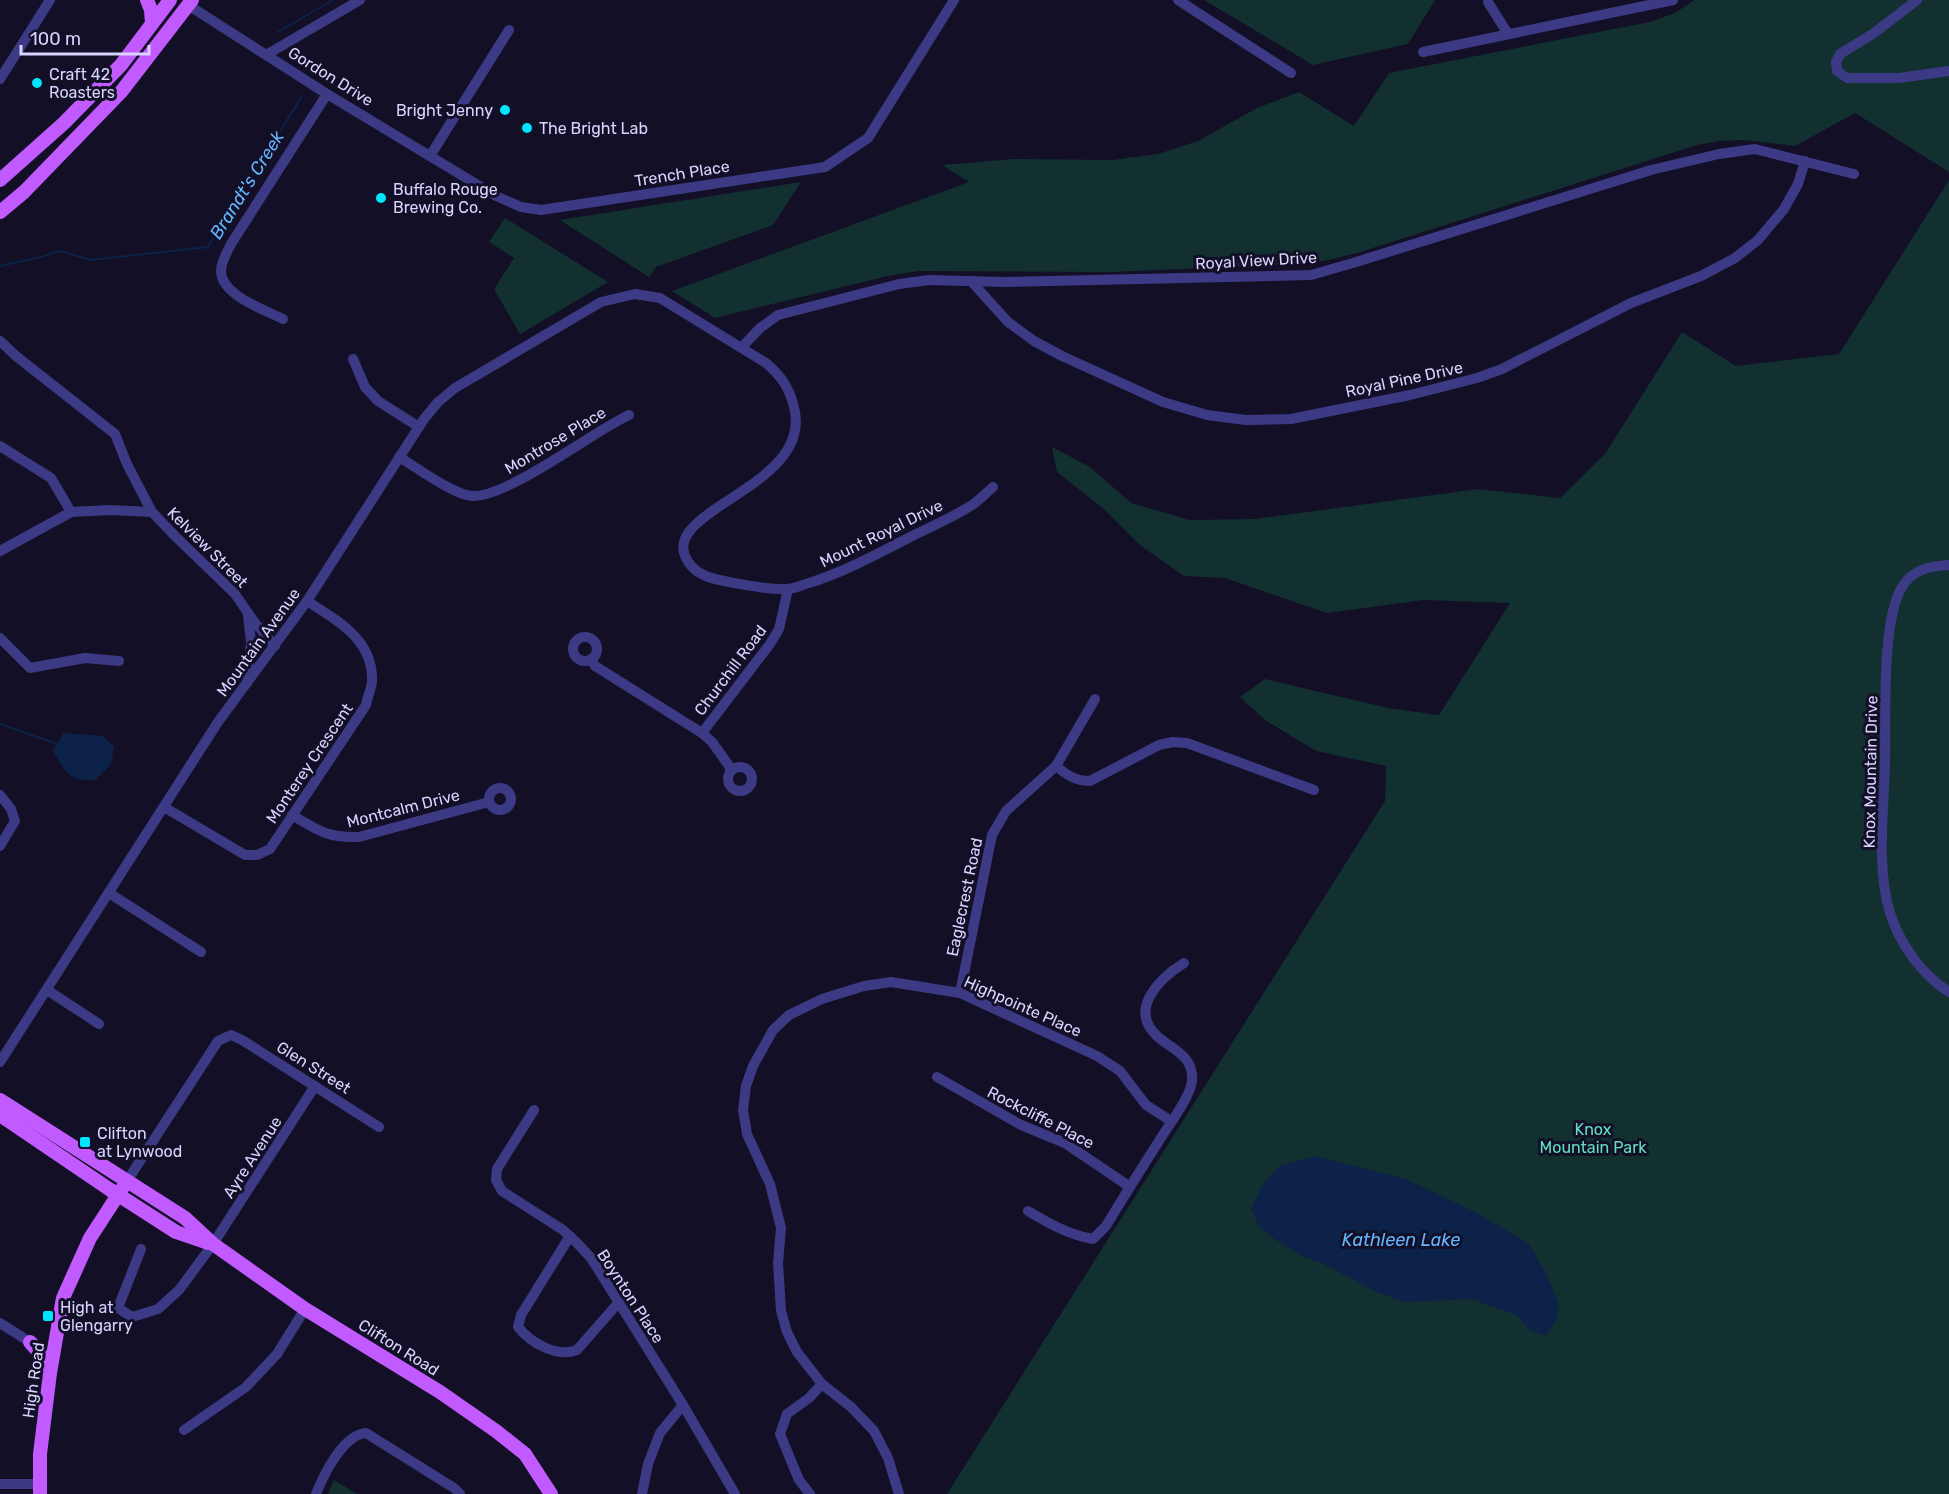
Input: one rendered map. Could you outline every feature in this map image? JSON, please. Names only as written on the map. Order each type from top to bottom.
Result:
[{"type":"main road","points":[[147,0],[151,9],[152,23]]},
{"type":"main road","points":[[0,180],[64,123],[121,65],[170,0]]},
{"type":"main road","points":[[0,212],[24,192],[121,92],[187,2]]},
{"type":"main road","name":"Clifton Road","points":[[0,1100],[185,1218],[213,1244],[305,1309],[440,1392],[496,1431],[525,1454],[551,1494]]},
{"type":"main road","name":"Clifton Road","points":[[0,1115],[117,1195],[176,1232],[213,1244]]},
{"type":"main road","name":"High Road","points":[[40,1489],[40,1454],[50,1373],[63,1298],[90,1238],[127,1181]]},
{"type":"main road","points":[[30,1342],[45,1359],[50,1373]]},
{"type":"street","points":[[2,72],[50,0]]},
{"type":"street","points":[[266,55],[360,0]]},
{"type":"street","name":"Trench Place","points":[[496,196],[521,207],[541,210],[825,167],[868,138],[954,0]]},
{"type":"street","points":[[1178,0],[1291,73]]},
{"type":"street","points":[[1423,52],[1673,0]]},
{"type":"street","points":[[1917,0],[1874,33],[1840,54],[1836,62],[1837,70],[1849,78],[1899,78],[1949,71]]},
{"type":"street","name":"Gordon Drive","points":[[187,2],[327,94],[496,196]]},
{"type":"street","points":[[1488,2],[1508,34]]},
{"type":"street","points":[[430,156],[509,30]]},
{"type":"street","points":[[283,320],[230,291],[222,279],[222,265],[231,244],[327,94]]},
{"type":"street","name":"Royal View Drive","points":[[742,347],[760,328],[778,315],[898,284],[928,280],[1065,281],[1311,275],[1353,264],[1652,170],[1719,154],[1755,149],[1854,174]]},
{"type":"street","name":"Royal Pine Drive","points":[[971,281],[1008,322],[1034,341],[1163,402],[1207,415],[1227,418],[1246,420],[1291,418],[1410,395],[1477,378],[1502,369],[1631,303],[1701,276],[1735,258],[1758,240],[1784,209],[1798,184],[1805,161]]},
{"type":"street","name":"Mount Royal Drive","points":[[602,302],[635,294],[660,298],[742,347],[781,376],[791,393],[796,413],[791,447],[778,464],[751,486],[696,522],[686,535],[683,549],[688,562],[699,574],[737,583],[788,589],[850,568],[974,504],[993,487]]},
{"type":"street","name":"Mountain Avenue","points":[[0,1062],[218,722],[307,602],[399,457],[438,402],[454,388],[602,302]]},
{"type":"street","name":"Kelview Street","points":[[0,341],[115,434],[127,464],[152,512],[236,594],[275,646]]},
{"type":"street","points":[[353,359],[365,387],[378,401],[419,427]]},
{"type":"street","name":"Montrose Place","points":[[399,457],[451,489],[471,496],[487,494],[516,482],[609,424],[629,415]]},
{"type":"street","points":[[0,446],[51,478],[71,512]]},
{"type":"street","points":[[0,551],[71,512],[109,510],[152,512]]},
{"type":"street","name":"Knox Mountain Drive","points":[[1949,565],[1929,567],[1911,576],[1899,591],[1892,616],[1887,654],[1883,860],[1886,896],[1897,930],[1926,974],[1949,992]]},
{"type":"street","name":"Churchill Road","points":[[702,733],[779,629],[788,589]]},
{"type":"street","name":"Monterey Crescent","points":[[164,807],[245,855],[257,855],[270,849],[366,705],[372,682],[368,653],[350,629],[307,602]]},
{"type":"street","points":[[247,683],[251,642],[248,612]]},
{"type":"street","points":[[0,638],[30,668],[84,658],[119,661]]},
{"type":"street","points":[[591,659],[595,666],[702,733],[712,742],[732,770]]},
{"type":"street","name":"Eaglecrest Road","points":[[960,993],[992,835],[1006,811],[1056,766],[1095,699]]},
{"type":"street","points":[[1056,766],[1070,777],[1090,781],[1149,750],[1173,742],[1188,743],[1314,790]]},
{"type":"street","points":[[0,795],[11,809],[15,821],[0,846]]},
{"type":"street","name":"Montcalm Drive","points":[[292,815],[321,833],[339,838],[359,837],[489,802]]},
{"type":"street","points":[[109,893],[201,952]]},
{"type":"street","points":[[1028,1211],[1063,1230],[1084,1238],[1093,1239],[1106,1226],[1192,1084],[1191,1074],[1181,1053],[1156,1036],[1146,1009],[1152,991],[1166,975],[1184,963]]},
{"type":"street","name":"Highpointe Place","points":[[899,1494],[888,1458],[874,1431],[851,1407],[822,1384],[797,1352],[787,1332],[781,1311],[778,1263],[781,1228],[770,1184],[747,1134],[743,1110],[746,1086],[753,1066],[773,1030],[789,1015],[822,999],[864,986],[891,982],[960,993],[1096,1056],[1120,1071],[1146,1105],[1171,1121]]},
{"type":"street","points":[[47,990],[99,1024]]},
{"type":"street","name":"Glen Street","points":[[127,1181],[218,1041],[231,1035],[379,1127]]},
{"type":"street","name":"Rockcliffe Place","points":[[937,1077],[1021,1125],[1065,1143],[1130,1187]]},
{"type":"street","name":"Ayre Avenue","points":[[141,1249],[118,1308],[132,1317],[158,1309],[179,1290],[213,1244],[315,1086]]},
{"type":"street","name":"Boynton Place","points":[[534,1110],[497,1169],[496,1180],[502,1191],[570,1236],[591,1258],[735,1494]]},
{"type":"street","points":[[570,1236],[521,1315],[518,1327],[523,1334],[554,1352],[569,1353],[577,1350],[619,1302]]},
{"type":"street","points":[[184,1430],[246,1387],[277,1354],[305,1309]]},
{"type":"street","points":[[0,1323],[30,1342]]},
{"type":"street","points":[[810,1494],[799,1480],[780,1434],[787,1414],[809,1398],[822,1384]]},
{"type":"street","points":[[642,1494],[648,1464],[660,1433],[683,1406]]},
{"type":"street","points":[[316,1494],[322,1479],[340,1450],[358,1434],[366,1434],[454,1488],[460,1494]]},
{"type":"street","points":[[0,1484],[40,1489]]},
{"type":"green space","points":[[1204,0],[1435,0],[1408,44],[1313,65]]},
{"type":"green space","points":[[1694,0],[1949,0],[1949,172],[1855,113],[1795,146],[1744,140],[1697,145],[1329,260],[1300,264],[1112,272],[918,271],[888,276],[715,318],[672,291],[969,182],[942,165],[1013,159],[1113,160],[1158,154],[1198,141],[1257,108],[1299,92],[1354,126],[1389,73],[1650,22],[1675,13]]},
{"type":"green space","name":"Knox Mountain Park","points":[[1949,180],[1949,1494],[947,1494],[1385,801],[1386,766],[1316,751],[1265,720],[1240,697],[1265,679],[1388,708],[1439,715],[1510,603],[1423,600],[1327,613],[1225,578],[1184,576],[1141,546],[1104,509],[1057,472],[1052,447],[1090,467],[1131,503],[1190,520],[1255,519],[1478,489],[1560,498],[1605,454],[1682,332],[1736,366],[1839,354]]},
{"type":"green space","points":[[801,182],[773,225],[656,267],[649,277],[560,220]]},
{"type":"green space","points":[[505,218],[608,282],[520,334],[494,289],[514,258],[489,242]]},
{"type":"green space","points":[[334,1480],[357,1494],[328,1494]]},
{"type":"water","points":[[63,733],[103,736],[114,747],[111,764],[96,780],[74,777],[62,766],[53,752]]},
{"type":"water","name":"Kathleen Lake","points":[[1315,1156],[1406,1179],[1481,1215],[1529,1244],[1546,1273],[1559,1304],[1556,1321],[1546,1336],[1530,1330],[1516,1315],[1472,1299],[1403,1302],[1302,1256],[1260,1228],[1251,1209],[1263,1184],[1279,1166]]},
{"type":"waterway","name":"Brandt's Creek","points":[[278,32],[333,0]]},
{"type":"waterway","name":"Brandt's Creek","points":[[0,266],[60,251],[90,260],[208,247],[302,96]]},
{"type":"waterway","points":[[0,724],[57,744]]},
{"type":"place","name":"Craft 42 Roasters","points":[[37,83]]},
{"type":"place","name":"Bright Jenny","points":[[505,110]]},
{"type":"place","name":"The Bright Lab","points":[[527,128]]},
{"type":"place","name":"Buffalo Rouge Brewing Co.","points":[[381,198]]},
{"type":"place","name":"Clifton at Lynwood","points":[[85,1142]]},
{"type":"place","name":"High at Glengarry","points":[[48,1316]]}]
